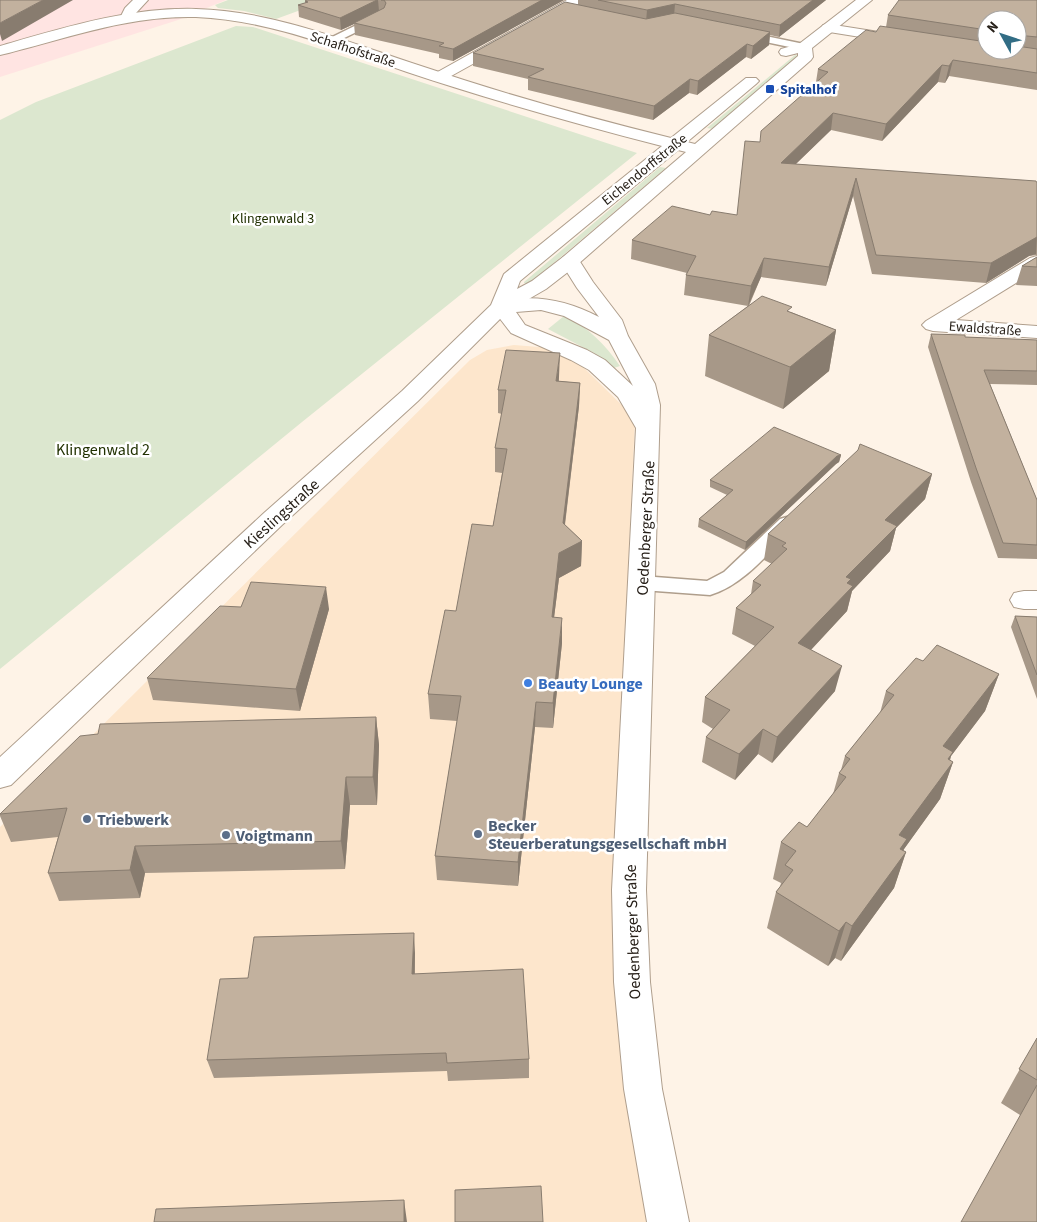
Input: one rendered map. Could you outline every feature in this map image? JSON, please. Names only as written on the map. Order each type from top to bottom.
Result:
[{"type":"street","points":[[127,18],[130,11],[141,0]]},
{"type":"street","points":[[777,59],[785,53],[804,46],[865,0]]},
{"type":"street","points":[[439,77],[561,9],[579,6]]},
{"type":"street","name":"Schafhofstraße","points":[[0,51],[80,28],[127,18],[180,13],[239,16],[269,22],[439,77],[700,150]]},
{"type":"street","points":[[828,28],[912,42]]},
{"type":"street","name":"Eichendorffstraße","points":[[570,261],[806,57],[804,46]]},
{"type":"street","name":"Eichendorffstraße","points":[[501,307],[511,278],[762,72]]},
{"type":"street","name":"Kieslingstraße","points":[[0,776],[226,562],[410,396],[501,307],[539,285],[570,261]]},
{"type":"street","name":"Oedenberger Straße","points":[[570,261],[584,284],[612,320],[616,336],[644,384],[649,405],[629,890],[632,982],[643,1089],[668,1222]]},
{"type":"street","name":"Ewaldstraße","points":[[1037,262],[933,325],[1037,332]]},
{"type":"street","name":"Oedenberger Straße","points":[[501,307],[540,304],[554,307],[579,314],[616,336]]},
{"type":"street","points":[[501,307],[518,329],[579,355],[597,365],[615,380],[628,394],[648,430]]},
{"type":"lane","points":[[330,42],[380,16]]},
{"type":"lane","points":[[732,32],[804,46]]},
{"type":"lane","points":[[642,583],[710,588],[731,578],[802,509]]},
{"type":"shaded area","points":[[0,0],[226,0],[178,20],[0,77]]},
{"type":"shaded area","points":[[514,345],[551,348],[581,365],[635,418],[622,706],[652,1222],[0,1222],[0,827],[470,360],[487,350]]},
{"type":"green space","points":[[228,0],[328,0],[276,19],[244,11],[218,8],[215,5]]},
{"type":"green space","name":"Klingenwald 3","points":[[236,26],[253,27],[637,153],[302,422],[0,669],[0,120],[36,102]]},
{"type":"green space","points":[[795,55],[800,56],[713,129],[707,128]]},
{"type":"green space","points":[[660,167],[666,168],[529,284],[524,283],[524,282]]},
{"type":"green space","points":[[564,316],[581,325],[595,337],[620,366],[614,368],[594,353],[548,329]]},
{"type":"building","points":[[0,0],[43,0],[0,23]]},
{"type":"building","points":[[377,0],[340,18],[298,5],[308,2],[305,1]]},
{"type":"building","points":[[384,0],[542,0],[453,49],[439,46],[444,43],[354,23],[384,8],[386,3]]},
{"type":"building","points":[[598,0],[813,0],[780,25],[675,4],[647,10]]},
{"type":"building","points":[[899,0],[1037,0],[1037,37],[1027,36],[1027,10],[977,10],[977,28],[888,15]]},
{"type":"building","points":[[565,2],[646,19],[675,13],[770,32],[753,46],[747,44],[698,81],[690,79],[654,106],[528,77],[544,69],[473,53]]},
{"type":"building","points":[[880,26],[977,41],[977,60],[1027,60],[1027,48],[1037,49],[1037,73],[953,60],[949,66],[942,65],[886,124],[833,113],[781,163],[1036,181],[1037,237],[991,263],[876,255],[856,178],[829,267],[764,258],[751,286],[686,275],[696,256],[632,240],[672,206],[710,215],[712,211],[737,215],[745,141],[760,142],[761,131],[828,72],[818,69],[866,30],[876,32]]},
{"type":"building","points":[[1037,257],[1037,267],[1022,266]]},
{"type":"building","points":[[762,296],[792,307],[787,311],[836,330],[790,367],[709,335]]},
{"type":"building","points":[[931,334],[1037,340],[1037,371],[984,370],[1037,500],[1037,545],[1003,543]]},
{"type":"building","points":[[506,350],[560,353],[556,381],[580,383],[563,523],[582,541],[559,553],[552,617],[562,618],[553,703],[536,702],[518,862],[435,856],[461,696],[428,694],[445,610],[456,611],[472,524],[493,526],[507,449],[495,448],[506,390],[498,390]]},
{"type":"building","points":[[774,427],[841,455],[837,456],[746,542],[699,519],[733,490],[710,480]]},
{"type":"building","points":[[860,444],[932,474],[885,520],[897,526],[846,577],[851,579],[847,583],[853,586],[798,643],[842,666],[777,737],[763,729],[739,754],[706,737],[730,710],[705,697],[774,627],[736,608],[761,585],[753,581],[787,549],[782,546],[786,543],[768,534],[858,450]]},
{"type":"building","points":[[251,582],[326,587],[296,689],[147,678],[220,606],[241,607]]},
{"type":"building","points":[[1015,616],[1037,617],[1037,675]]},
{"type":"building","points":[[937,645],[999,674],[943,746],[953,752],[948,759],[953,762],[899,835],[907,839],[900,849],[906,852],[852,926],[846,922],[839,931],[776,892],[793,870],[785,865],[796,851],[781,842],[799,822],[807,827],[846,777],[839,773],[850,759],[845,756],[894,695],[886,691],[916,658],[923,661]]},
{"type":"building","points":[[376,717],[373,777],[346,777],[341,841],[135,846],[130,870],[48,873],[67,808],[0,814],[80,736],[98,734],[100,724]]},
{"type":"building","points":[[414,933],[412,974],[523,969],[529,1059],[447,1063],[446,1053],[207,1060],[220,979],[248,978],[254,937]]},
{"type":"building","points":[[1037,1038],[1037,1080],[1019,1069]]},
{"type":"building","points":[[1037,1085],[1037,1222],[961,1222]]},
{"type":"building","points":[[541,1186],[543,1222],[455,1222],[455,1190]]},
{"type":"building","points":[[404,1200],[404,1222],[154,1222],[156,1209]]},
{"type":"place","name":"Spitalhof","points":[[770,89]]},
{"type":"place","name":"Beauty Lounge","points":[[528,683]]},
{"type":"place","name":"Triebwerk","points":[[87,819]]},
{"type":"place","name":"Becker Steuerberatungsgesellschaft mbH","points":[[478,834]]},
{"type":"place","name":"Voigtmann","points":[[226,835]]},
{"type":"park label","name":"Klingenwald 2","points":[[103,449]]}]
